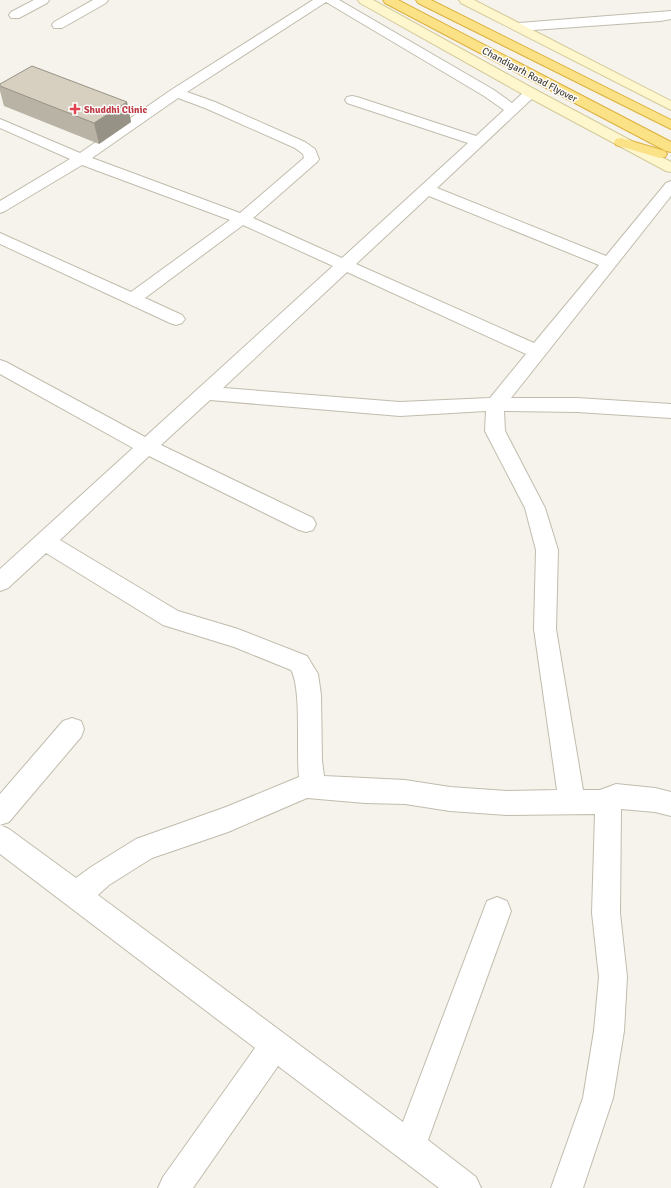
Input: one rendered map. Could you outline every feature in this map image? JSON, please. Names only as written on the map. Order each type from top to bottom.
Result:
[{"type":"highway","name":"Chandigarh Road Flyover","points":[[388,0],[671,148]]},
{"type":"highway","name":"Chandigarh Road Flyover","points":[[422,0],[671,125]]},
{"type":"highway","points":[[621,142],[671,157]]},
{"type":"main road","points":[[364,0],[531,93],[671,168]]},
{"type":"main road","points":[[465,0],[671,106]]},
{"type":"street","points":[[15,15],[43,0]]},
{"type":"street","points":[[58,25],[102,0]]},
{"type":"street","points":[[0,208],[81,159],[176,93],[321,0]]},
{"type":"street","points":[[330,0],[489,93],[512,109]]},
{"type":"street","points":[[519,28],[671,15]]},
{"type":"street","points":[[132,299],[242,219],[312,159],[310,152],[300,145],[268,130],[176,93]]},
{"type":"street","points":[[0,582],[531,93]]},
{"type":"street","points":[[352,100],[478,141]]},
{"type":"street","points":[[0,123],[81,159],[242,219],[538,352]]},
{"type":"street","points":[[572,802],[545,629],[547,550],[535,508],[495,431],[495,404],[671,186]]},
{"type":"street","points":[[426,189],[609,263]]},
{"type":"street","points":[[0,238],[176,319]]},
{"type":"street","points":[[0,366],[147,447],[306,524]]},
{"type":"street","points":[[205,393],[400,409],[495,404],[577,405],[671,411]]},
{"type":"street","points":[[44,541],[171,618],[238,638],[299,663],[306,674],[309,695],[310,761],[313,786]]},
{"type":"street","points":[[0,813],[72,729]]},
{"type":"street","points":[[76,895],[100,876],[145,848],[228,819],[306,786],[365,791],[405,792],[450,799],[507,803],[600,802],[616,796],[655,800],[671,804]]},
{"type":"street","points":[[567,1188],[598,1098],[609,1031],[613,977],[606,913],[608,799]]},
{"type":"street","points":[[0,838],[465,1188]]},
{"type":"street","points":[[410,1146],[497,911]]},
{"type":"street","points":[[174,1188],[275,1045]]},
{"type":"building","points":[[32,66],[127,102],[94,123],[0,86],[0,84]]},
{"type":"place","name":"Shuddhi Clinic","points":[[75,109]]}]
